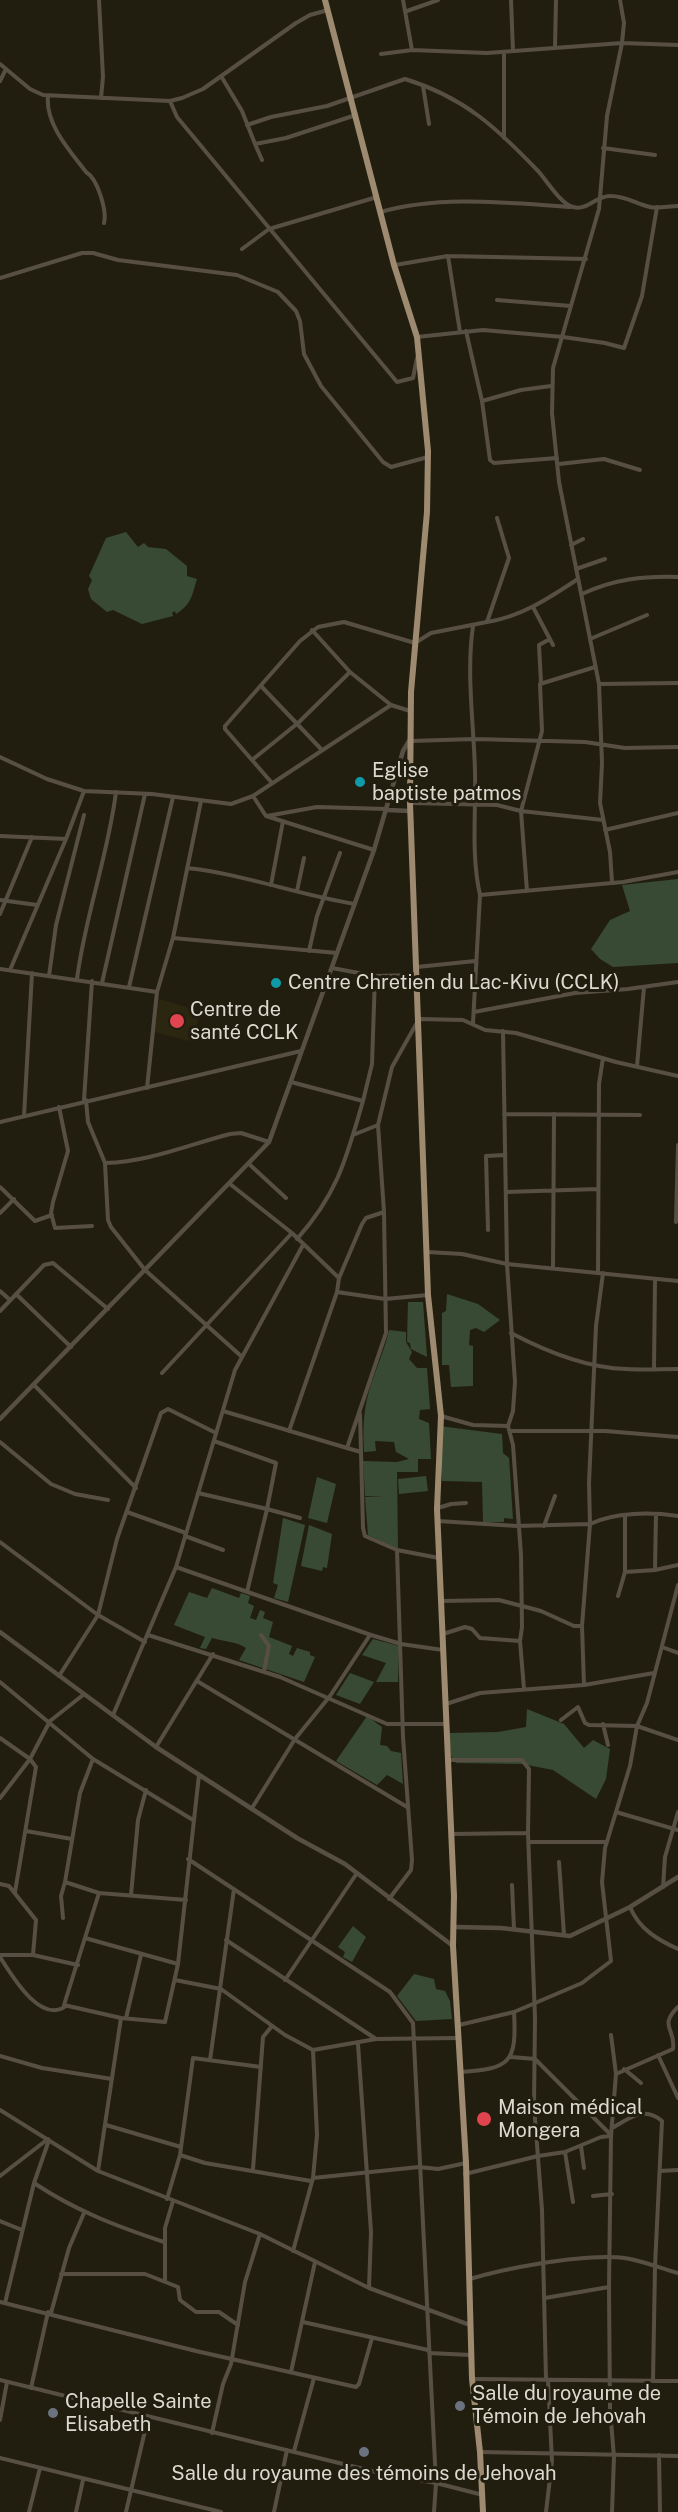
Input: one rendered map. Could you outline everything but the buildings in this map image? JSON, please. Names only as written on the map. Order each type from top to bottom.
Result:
[{"type":"highway","points":[[325,0],[394,265],[417,337],[428,457],[427,512],[410,711],[410,811],[428,1295],[441,1416],[437,1509],[453,1946],[466,2163],[472,2379],[480,2452],[483,2512]]},
{"type":"street","points":[[99,0],[103,77],[101,98]]},
{"type":"street","points":[[403,0],[412,50]]},
{"type":"street","points":[[406,11],[438,0]]},
{"type":"street","points":[[511,0],[513,51]]},
{"type":"street","points":[[555,47],[556,0]]},
{"type":"street","points":[[612,882],[600,803],[598,684],[557,458],[551,386],[553,368],[586,259],[600,197],[609,100],[622,43],[624,23],[620,0]]},
{"type":"street","points":[[0,64],[30,89],[48,96],[170,101],[195,94],[296,23],[310,15],[328,10]]},
{"type":"street","points":[[381,54],[412,50],[504,52],[622,43],[678,45]]},
{"type":"street","points":[[504,52],[504,138]]},
{"type":"street","points":[[0,81],[6,69]]},
{"type":"street","points":[[221,76],[242,111],[262,160]]},
{"type":"street","points":[[247,125],[272,117],[327,106],[405,79],[470,107],[540,173],[547,186],[571,207]]},
{"type":"street","points":[[423,85],[429,124]]},
{"type":"street","points":[[48,96],[47,105],[54,127],[86,172],[90,174],[95,185],[102,204],[104,224]]},
{"type":"street","points":[[170,101],[177,117],[397,382],[413,378],[417,356]]},
{"type":"street","points":[[255,144],[286,138],[356,115]]},
{"type":"street","points":[[603,148],[656,155]]},
{"type":"street","points":[[381,212],[411,203],[507,202],[584,208],[600,197],[614,196],[657,207],[678,206]]},
{"type":"street","points":[[242,249],[268,229],[377,197]]},
{"type":"street","points":[[417,337],[483,330],[563,337],[605,343],[621,349],[627,346],[642,296],[657,207]]},
{"type":"street","points":[[0,278],[88,253],[146,264],[226,273],[258,282],[278,292],[296,310],[300,321],[304,354],[321,386],[387,466],[390,468],[428,457]]},
{"type":"street","points":[[394,265],[448,256],[586,259]]},
{"type":"street","points":[[448,256],[463,332],[482,401],[492,462],[557,458]]},
{"type":"street","points":[[497,300],[572,306]]},
{"type":"street","points":[[482,401],[521,390],[551,386]]},
{"type":"street","points":[[559,464],[604,459],[640,471]]},
{"type":"street","points":[[487,622],[509,558],[497,518]]},
{"type":"street","points":[[571,545],[583,539]]},
{"type":"street","points":[[576,569],[605,559]]},
{"type":"street","points":[[582,594],[638,576],[678,577]]},
{"type":"street","points":[[272,783],[224,728],[312,630],[344,622],[416,643],[431,633],[513,617],[578,579]]},
{"type":"street","points":[[533,607],[553,645]]},
{"type":"street","points":[[590,639],[646,615]]},
{"type":"street","points":[[473,626],[470,648],[475,739],[473,835],[480,896],[473,1023]]},
{"type":"street","points":[[312,630],[350,672],[391,705],[410,711]]},
{"type":"street","points":[[527,891],[522,811],[540,742],[539,645],[550,639]]},
{"type":"street","points":[[541,683],[595,667]]},
{"type":"street","points":[[252,760],[298,723],[350,672]]},
{"type":"street","points":[[598,684],[678,683]]},
{"type":"street","points":[[261,686],[322,750]]},
{"type":"street","points":[[0,757],[46,779],[84,791],[145,794],[234,804],[253,796],[391,705]]},
{"type":"street","points":[[0,1419],[230,1184],[268,1142],[374,850],[388,810],[403,751],[409,741],[475,739],[600,744],[625,748],[678,747]]},
{"type":"street","points":[[10,970],[84,791]]},
{"type":"street","points":[[77,979],[87,920],[94,900],[116,792]]},
{"type":"street","points":[[102,983],[145,794]]},
{"type":"street","points":[[253,796],[266,816],[374,850]]},
{"type":"street","points":[[129,987],[173,797]]},
{"type":"street","points":[[147,1088],[157,992],[173,938],[201,801]]},
{"type":"street","points":[[410,803],[497,805],[522,811],[603,820]]},
{"type":"street","points":[[266,816],[317,807],[410,811]]},
{"type":"street","points":[[605,830],[678,813]]},
{"type":"street","points":[[49,975],[56,925],[84,815]]},
{"type":"street","points":[[271,885],[283,821]]},
{"type":"street","points":[[0,837],[66,839]]},
{"type":"street","points":[[0,914],[32,837]]},
{"type":"street","points":[[309,951],[316,916],[340,853]]},
{"type":"street","points":[[297,891],[304,858]]},
{"type":"street","points":[[187,868],[221,872],[323,899],[355,904]]},
{"type":"street","points":[[480,896],[612,882],[678,872]]},
{"type":"street","points":[[0,900],[37,905]]},
{"type":"street","points":[[173,938],[337,953]]},
{"type":"street","points":[[332,968],[375,976],[475,961]]},
{"type":"street","points":[[0,969],[157,992]]},
{"type":"street","points":[[24,1116],[32,973]]},
{"type":"street","points":[[297,1239],[322,1211],[341,1174],[353,1136],[372,1064],[375,976]]},
{"type":"street","points":[[92,981],[84,1074],[85,1100],[88,1122],[105,1163],[109,1224],[145,1270],[241,1356]]},
{"type":"street","points":[[474,1012],[575,993],[678,982]]},
{"type":"street","points":[[637,1066],[644,987]]},
{"type":"street","points":[[347,1448],[386,1333],[384,1212],[378,1125],[392,1067],[419,1019],[463,1020],[485,1030],[503,1031],[678,1076]]},
{"type":"street","points":[[503,1031],[507,1264],[515,1382],[513,1411],[508,1426],[511,1431],[523,1606],[520,1641],[524,1689]]},
{"type":"street","points":[[0,1122],[85,1100],[147,1088],[301,1051]]},
{"type":"street","points":[[584,1685],[582,1626],[590,1524],[589,1483],[600,1273],[598,1115],[603,1058]]},
{"type":"street","points":[[291,1082],[363,1101]]},
{"type":"street","points":[[59,1107],[68,1151],[52,1215],[55,1228],[92,1226]]},
{"type":"street","points":[[504,1114],[640,1115]]},
{"type":"street","points":[[554,1114],[554,1267]]},
{"type":"street","points":[[353,1136],[378,1125]]},
{"type":"street","points":[[105,1163],[123,1163],[157,1156],[230,1134],[242,1133],[268,1142]]},
{"type":"street","points":[[676,1222],[678,1145]]},
{"type":"street","points":[[488,1230],[486,1155],[505,1155]]},
{"type":"street","points":[[249,1164],[286,1197]]},
{"type":"street","points":[[230,1184],[292,1233],[339,1278]]},
{"type":"street","points":[[0,1187],[35,1221],[52,1215]]},
{"type":"street","points":[[506,1192],[599,1188]]},
{"type":"street","points":[[0,1213],[14,1199]]},
{"type":"street","points":[[289,1431],[337,1292],[339,1278],[363,1221],[384,1212]]},
{"type":"street","points":[[162,1373],[292,1233]]},
{"type":"street","points":[[112,1715],[176,1567],[241,1356],[303,1245]]},
{"type":"street","points":[[427,1252],[462,1254],[507,1264],[678,1281]]},
{"type":"street","points":[[0,1311],[44,1265],[53,1263],[64,1270],[108,1310]]},
{"type":"street","points":[[654,1368],[655,1280]]},
{"type":"street","points":[[0,1291],[10,1300]]},
{"type":"street","points":[[337,1292],[386,1299],[428,1295]]},
{"type":"street","points":[[16,1294],[71,1347]]},
{"type":"street","points":[[510,1332],[562,1356],[596,1364],[624,1369],[678,1369]]},
{"type":"street","points":[[34,1385],[136,1488]]},
{"type":"street","points":[[59,1676],[98,1615],[117,1539],[164,1410],[216,1433]]},
{"type":"street","points":[[360,1410],[365,1536],[397,1550],[439,1558]]},
{"type":"street","points":[[223,1411],[361,1452]]},
{"type":"street","points":[[441,1416],[473,1425],[508,1426]]},
{"type":"street","points":[[511,1431],[593,1433],[605,1431],[678,1437]]},
{"type":"street","points":[[214,1441],[276,1463],[247,1592]]},
{"type":"street","points":[[0,1442],[51,1484],[75,1494],[108,1500]]},
{"type":"street","points":[[198,1493],[300,1518]]},
{"type":"street","points":[[544,1526],[555,1496]]},
{"type":"street","points":[[437,1509],[451,1504],[466,1503]]},
{"type":"street","points":[[127,1512],[223,1550]]},
{"type":"street","points":[[438,1521],[544,1526],[590,1524],[625,1516],[656,1514],[678,1516]]},
{"type":"street","points":[[656,1514],[656,1570]]},
{"type":"street","points":[[618,1596],[625,1572],[625,1516]]},
{"type":"street","points":[[0,1542],[98,1615],[145,1642]]},
{"type":"street","points":[[388,1899],[411,1870],[397,1550]]},
{"type":"street","points":[[625,1572],[656,1570],[678,1565]]},
{"type":"street","points":[[176,1567],[370,1635],[400,1644],[443,1650]]},
{"type":"street","points":[[459,2025],[514,2012],[582,1983],[609,1965],[612,1957],[602,1865],[630,1766],[637,1726],[662,1647],[678,1585]]},
{"type":"street","points":[[441,1601],[488,1599],[541,1611],[574,1626],[582,1626]]},
{"type":"street","points":[[442,1634],[465,1627],[472,1629],[480,1638],[520,1641]]},
{"type":"street","points":[[0,1632],[156,1747],[357,1873],[388,1899],[453,1946]]},
{"type":"street","points":[[148,1635],[264,1671],[330,1696],[387,1724],[445,1724]]},
{"type":"street","points":[[261,1635],[268,1646],[264,1671]]},
{"type":"street","points":[[252,1808],[295,1739],[330,1696],[370,1635]]},
{"type":"street","points":[[662,1647],[678,1653]]},
{"type":"street","points":[[156,1747],[213,1654]]},
{"type":"street","points":[[445,1705],[480,1693],[584,1685],[654,1672]]},
{"type":"street","points":[[197,1681],[407,1807]]},
{"type":"street","points":[[0,1682],[50,1721],[93,1759],[193,1820]]},
{"type":"street","points":[[0,1798],[30,1759],[50,1721],[83,1695]]},
{"type":"street","points":[[561,1720],[578,1707],[585,1723],[637,1726],[678,1740]]},
{"type":"street","points":[[603,1724],[608,1745]]},
{"type":"street","points":[[0,1738],[30,1759],[36,1767],[15,1892]]},
{"type":"street","points":[[63,1918],[61,1896],[82,1784],[93,1759]]},
{"type":"street","points":[[447,1760],[522,1760],[527,1763],[535,2059],[534,2105],[551,2454],[546,2512]]},
{"type":"street","points":[[0,1956],[17,1983],[38,2005],[54,2011],[66,2006],[124,2018],[165,2022],[178,1964],[199,1775]]},
{"type":"street","points":[[131,1895],[138,1820],[146,1790]]},
{"type":"street","points":[[616,1812],[676,1829]]},
{"type":"street","points":[[663,1887],[665,1857],[676,1829],[678,1812]]},
{"type":"street","points":[[26,1831],[72,1839]]},
{"type":"street","points":[[450,1834],[528,1833]]},
{"type":"street","points":[[530,1842],[607,1842]]},
{"type":"street","points":[[188,1859],[397,1999],[413,2023],[436,2483],[434,2512]]},
{"type":"street","points":[[559,1862],[564,1935]]},
{"type":"street","points":[[285,1980],[309,1941],[357,1873]]},
{"type":"street","points":[[454,1927],[514,1929],[564,1935],[580,1933],[630,1907],[678,1877]]},
{"type":"street","points":[[65,1882],[99,1893],[186,1900]]},
{"type":"street","points":[[0,1884],[8,1885],[15,1892],[37,1922],[33,1955]]},
{"type":"street","points":[[512,1885],[514,1929]]},
{"type":"street","points":[[210,2060],[234,1889]]},
{"type":"street","points":[[66,2006],[64,2003],[78,1965],[99,1893]]},
{"type":"street","points":[[630,1907],[639,1924],[648,1932],[678,1949]]},
{"type":"street","points":[[85,1938],[178,1964]]},
{"type":"street","points":[[226,1940],[376,2039]]},
{"type":"street","points":[[0,1956],[33,1955],[78,1965]]},
{"type":"street","points":[[98,2171],[124,2018],[141,1955]]},
{"type":"street","points":[[175,1980],[220,1989],[313,2050],[358,2044],[376,2039],[459,2038]]},
{"type":"street","points":[[616,2074],[673,2049],[667,2024],[668,2018],[678,2007]]},
{"type":"street","points":[[512,2057],[516,2035],[514,2012]]},
{"type":"street","points":[[253,2169],[263,2037],[272,2025]]},
{"type":"street","points":[[611,2035],[616,2074],[611,2136],[609,2287],[609,2381],[614,2457],[612,2512]]},
{"type":"street","points":[[358,2044],[371,2232],[369,2288]]},
{"type":"street","points":[[293,2251],[312,2179],[318,2124],[313,2050]]},
{"type":"street","points":[[658,2055],[678,2098]]},
{"type":"street","points":[[0,2056],[42,2068],[112,2079]]},
{"type":"street","points":[[460,2072],[490,2070],[512,2057],[535,2059],[611,2136]]},
{"type":"street","points":[[167,2199],[180,2155],[193,2058],[261,2067]]},
{"type":"street","points":[[624,2069],[640,2083]]},
{"type":"street","points":[[0,2110],[98,2171],[260,2234],[369,2288],[470,2325]]},
{"type":"street","points":[[613,2127],[642,2112],[654,2114],[662,2121],[655,2266],[653,2381]]},
{"type":"street","points":[[106,2125],[181,2147]]},
{"type":"street","points":[[465,2174],[538,2156],[565,2152],[611,2136]]},
{"type":"street","points":[[0,2176],[48,2140]]},
{"type":"street","points":[[48,2140],[2,2302],[232,2359],[358,2386],[372,2338]]},
{"type":"street","points":[[581,2146],[584,2168]]},
{"type":"street","points":[[565,2152],[573,2202]]},
{"type":"street","points":[[180,2155],[206,2163],[312,2179],[366,2171],[419,2167],[438,2169],[466,2163]]},
{"type":"street","points":[[660,2171],[678,2170]]},
{"type":"street","points":[[34,2183],[62,2202],[84,2213],[164,2242]]},
{"type":"street","points":[[592,2196],[612,2194]]},
{"type":"street","points":[[165,2280],[165,2225],[173,2201]]},
{"type":"street","points":[[31,2388],[61,2274],[84,2213]]},
{"type":"street","points":[[0,2221],[22,2230]]},
{"type":"street","points":[[212,2433],[232,2359],[245,2282],[260,2234]]},
{"type":"street","points":[[468,2280],[494,2272],[610,2257],[678,2273]]},
{"type":"street","points":[[291,2372],[315,2262]]},
{"type":"street","points":[[61,2274],[116,2272],[145,2274],[165,2280],[179,2288],[180,2300],[196,2312],[219,2312],[238,2325]]},
{"type":"street","points":[[545,2298],[609,2287]]},
{"type":"street","points":[[303,2322],[428,2352],[471,2355]]},
{"type":"street","points":[[294,2451],[314,2378]]},
{"type":"street","points":[[472,2379],[678,2381]]},
{"type":"street","points":[[0,2380],[148,2418],[483,2495]]},
{"type":"street","points":[[0,2420],[7,2382]]},
{"type":"street","points":[[126,2512],[148,2418]]},
{"type":"street","points":[[274,2512],[287,2450]]},
{"type":"street","points":[[480,2452],[614,2457],[678,2456]]},
{"type":"street","points":[[659,2455],[660,2512]]},
{"type":"street","points":[[0,2458],[200,2510],[221,2512]]},
{"type":"street","points":[[29,2512],[40,2468]]},
{"type":"street","points":[[76,2512],[83,2480]]},
{"type":"shaded area","name":"Centre de santé CCLK","points":[[159,999],[200,1011],[193,1042],[155,1032]]},
{"type":"green space","points":[[126,532],[138,547],[144,543],[148,547],[166,549],[187,566],[187,576],[197,579],[188,603],[176,614],[175,611],[172,613],[173,616],[142,624],[113,610],[107,612],[91,599],[88,589],[92,580],[89,576],[106,538]]},
{"type":"green space","points":[[678,879],[678,963],[613,967],[600,959],[591,949],[610,920],[630,911],[622,885]]},
{"type":"green space","points":[[447,1294],[478,1304],[500,1320],[484,1332],[476,1328],[470,1330],[469,1345],[473,1346],[473,1386],[451,1387],[449,1365],[442,1365],[442,1313],[446,1311]]},
{"type":"green space","points":[[408,1302],[423,1302],[427,1357],[411,1349],[410,1343],[407,1342]]},
{"type":"green space","points":[[389,1330],[406,1332],[406,1342],[412,1352],[409,1359],[417,1368],[427,1368],[430,1409],[420,1410],[419,1419],[429,1423],[431,1459],[418,1459],[418,1472],[397,1472],[398,1549],[368,1535],[365,1497],[383,1496],[365,1496],[363,1461],[397,1462],[409,1459],[396,1452],[394,1442],[375,1441],[376,1451],[364,1452],[367,1399]]},
{"type":"green space","points":[[439,1426],[502,1434],[503,1453],[509,1458],[513,1519],[504,1518],[504,1522],[483,1522],[482,1482],[442,1481]]},
{"type":"green space","points":[[426,1476],[428,1491],[399,1494],[398,1479]]},
{"type":"green space","points":[[317,1477],[336,1484],[327,1523],[308,1518]]},
{"type":"green space","points":[[283,1518],[305,1525],[288,1602],[274,1598],[278,1585],[273,1583]]},
{"type":"green space","points":[[309,1525],[332,1534],[327,1568],[323,1567],[322,1571],[301,1566]]},
{"type":"green space","points":[[212,1588],[239,1598],[241,1593],[250,1596],[248,1603],[254,1606],[250,1618],[256,1620],[260,1610],[265,1612],[263,1618],[273,1622],[269,1637],[292,1646],[289,1654],[293,1656],[297,1648],[310,1652],[310,1655],[315,1657],[304,1682],[239,1660],[246,1648],[239,1644],[212,1638],[206,1649],[200,1648],[205,1637],[174,1625],[189,1592],[207,1598]]},
{"type":"green space","points":[[373,1639],[399,1646],[398,1682],[376,1682],[386,1663],[362,1655]]},
{"type":"green space","points":[[350,1673],[374,1682],[360,1704],[336,1695]]},
{"type":"green space","points":[[527,1709],[564,1724],[584,1748],[593,1740],[610,1749],[606,1779],[596,1799],[553,1770],[522,1764],[456,1763],[451,1756],[449,1733],[498,1732],[526,1727]]},
{"type":"green space","points":[[367,1716],[382,1727],[380,1745],[401,1753],[403,1784],[387,1775],[377,1785],[336,1761]]},
{"type":"green space","points":[[353,1926],[366,1937],[352,1962],[343,1957],[345,1952],[338,1947]]},
{"type":"green space","points":[[414,1974],[434,1979],[436,1989],[445,1991],[450,2001],[452,2019],[416,2021],[397,1996]]},
{"type":"place","name":"Eglise baptiste patmos","points":[[360,782]]},
{"type":"place","name":"Centre Chretien du Lac-Kivu (CCLK)","points":[[276,983]]},
{"type":"place","name":"Centre de santé CCLK","points":[[177,1021]]},
{"type":"place","name":"Maison médical Mongera","points":[[484,2119]]},
{"type":"place","name":"Salle du royaume de Témoin de Jehovah","points":[[460,2406]]},
{"type":"place","name":"Chapelle Sainte Elisabeth","points":[[53,2413]]},
{"type":"place","name":"Salle du royaume des témoins de Jehovah","points":[[364,2452]]}]
